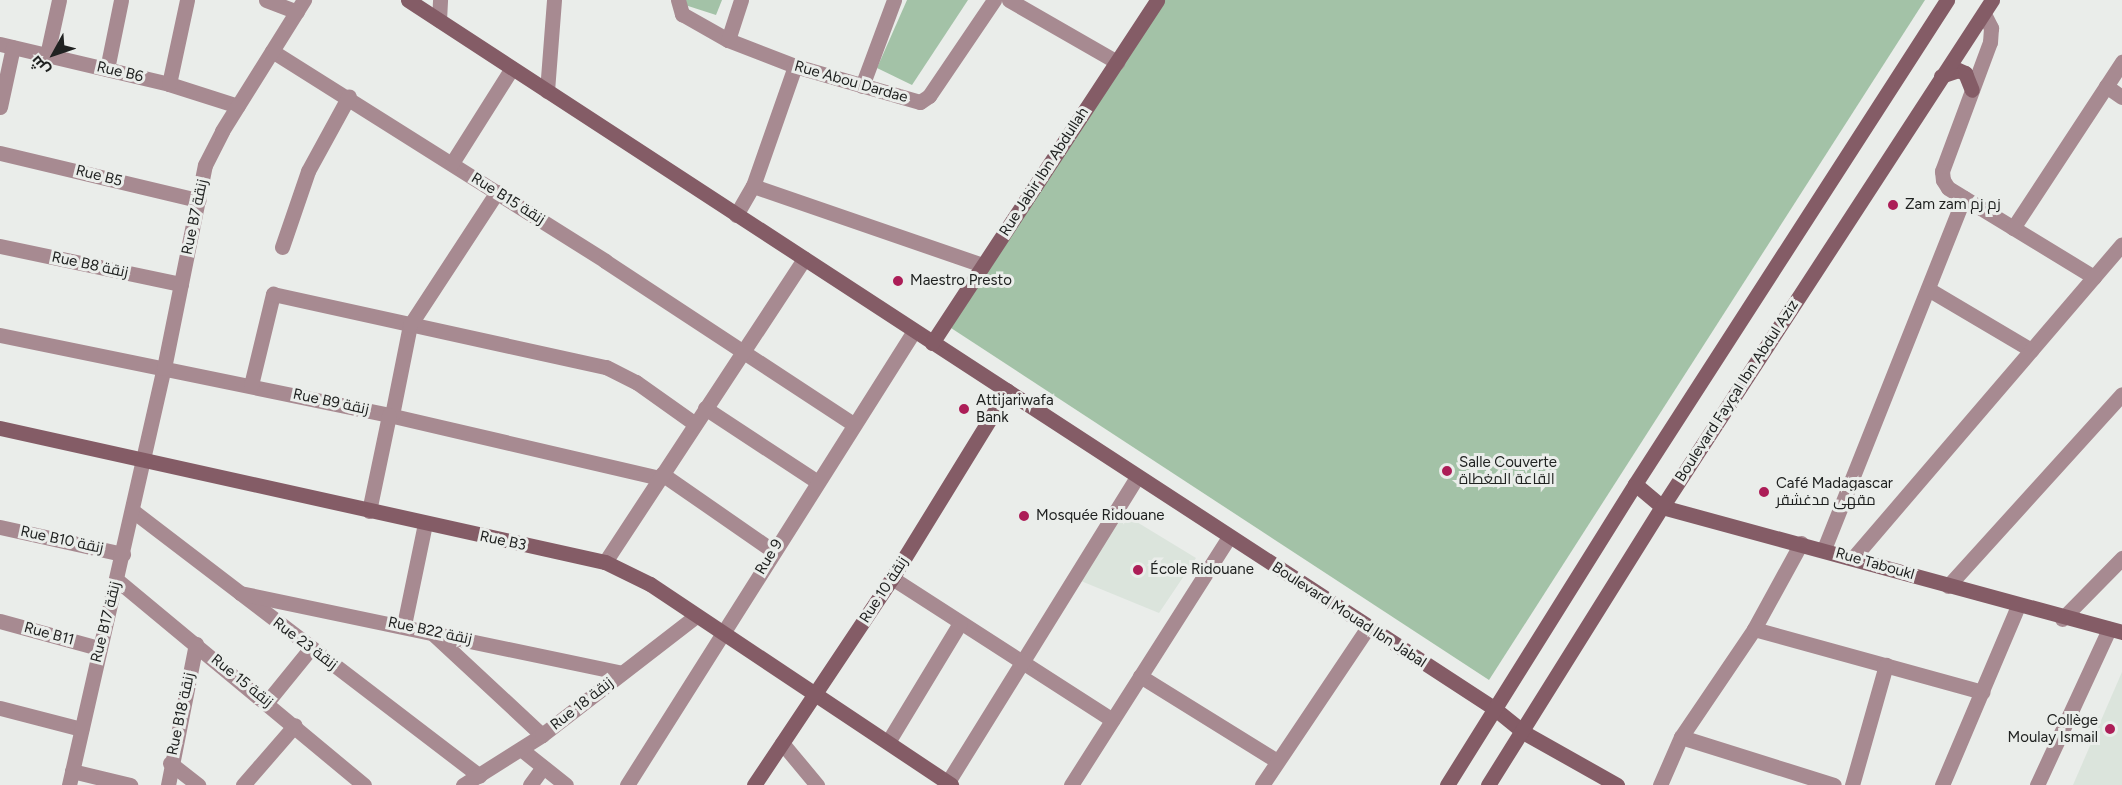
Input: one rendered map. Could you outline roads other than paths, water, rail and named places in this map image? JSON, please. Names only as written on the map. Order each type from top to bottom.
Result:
[{"type":"main road","name":"Boulevard Mouad Ibn Jabal","points":[[408,0],[1495,709],[1523,732],[1547,742],[1617,785]]},
{"type":"main road","name":"Rue Jabir Ibn Abdullah","points":[[932,343],[1157,0]]},
{"type":"main road","points":[[1447,785],[1635,484],[1947,0]]},
{"type":"main road","name":"Boulevard Fayçal Ibn Abdul Aziz","points":[[1488,785],[1662,507],[1992,0]]},
{"type":"main road","points":[[1941,76],[1958,69],[1965,73],[1972,90]]},
{"type":"main road","name":"Rue 10 زنقة","points":[[754,785],[892,578],[1007,391]]},
{"type":"main road","name":"Rue B3","points":[[0,428],[144,458],[425,524],[605,562],[628,571],[948,784]]},
{"type":"main road","name":"Rue Taboukl","points":[[1635,484],[1662,507],[1824,549],[2062,619],[2116,631]]},
{"type":"street","points":[[47,55],[59,0]]},
{"type":"street","points":[[107,69],[121,0]]},
{"type":"street","points":[[169,84],[187,0]]},
{"type":"street","points":[[266,0],[301,6]]},
{"type":"street","points":[[439,20],[440,0]]},
{"type":"street","points":[[547,91],[554,0]]},
{"type":"street","name":"Rue Abou Dardae","points":[[678,0],[682,14],[728,40],[795,66],[920,102],[929,96],[994,0]]},
{"type":"street","points":[[728,40],[741,0]]},
{"type":"street","points":[[862,86],[894,0]]},
{"type":"street","points":[[1009,0],[1117,62]]},
{"type":"street","name":"Rue B7 زنقة","points":[[144,458],[198,200],[212,149],[301,6]]},
{"type":"street","points":[[1984,14],[1991,35],[1941,171],[1948,188],[2094,277]]},
{"type":"street","points":[[0,107],[7,46]]},
{"type":"street","name":"Rue B6","points":[[7,46],[169,84],[238,106]]},
{"type":"street","name":"Rue B15 زنقة","points":[[272,51],[349,96],[853,424]]},
{"type":"street","points":[[2013,228],[2122,62]]},
{"type":"street","points":[[736,215],[753,186],[795,66]]},
{"type":"street","points":[[452,163],[512,68]]},
{"type":"street","points":[[2106,86],[2122,97]]},
{"type":"street","points":[[282,247],[308,171],[349,96]]},
{"type":"street","name":"Rue B5","points":[[0,153],[198,200]]},
{"type":"street","points":[[753,186],[983,265]]},
{"type":"street","points":[[369,511],[410,325],[497,192]]},
{"type":"street","points":[[1824,549],[1964,198]]},
{"type":"street","points":[[1853,558],[2122,244]]},
{"type":"street","name":"Rue B8 زنقة","points":[[0,246],[181,284]]},
{"type":"street","points":[[605,562],[694,423],[804,259]]},
{"type":"street","points":[[1928,289],[2031,350]]},
{"type":"street","points":[[251,385],[273,294],[606,367],[636,382],[694,423]]},
{"type":"street","name":"Rue 9","points":[[627,785],[816,481],[914,331]]},
{"type":"street","name":"Rue B9 زنقة","points":[[0,335],[251,385],[661,476]]},
{"type":"street","points":[[1948,586],[2122,394]]},
{"type":"street","points":[[705,408],[816,481]]},
{"type":"street","name":"Rue B17 زنقة","points":[[70,778],[144,458]]},
{"type":"street","points":[[661,476],[773,551]]},
{"type":"street","points":[[948,784],[1137,477]]},
{"type":"street","name":"Rue 23 زنقة","points":[[133,511],[310,649],[479,776]]},
{"type":"street","points":[[404,625],[425,524]]},
{"type":"street","name":"Rue B10 زنقة","points":[[0,527],[123,554]]},
{"type":"street","points":[[1071,785],[1229,537]]},
{"type":"street","points":[[1660,785],[1681,736],[1754,629],[1801,543]]},
{"type":"street","points":[[2062,619],[2122,558]]},
{"type":"street","points":[[892,578],[1112,720]]},
{"type":"street","name":"Rue 15 زنقة","points":[[117,580],[295,725],[363,785]]},
{"type":"street","name":"Rue B22 زنقة","points":[[237,592],[429,630],[622,673]]},
{"type":"street","points":[[1942,785],[2018,606]]},
{"type":"street","name":"Rue 18 زنقة","points":[[463,785],[522,750],[696,616]]},
{"type":"street","name":"Rue B11","points":[[0,621],[99,648]]},
{"type":"street","points":[[888,742],[960,623]]},
{"type":"street","points":[[1262,785],[1368,627]]},
{"type":"street","points":[[1754,629],[1982,692]]},
{"type":"street","points":[[429,630],[542,735]]},
{"type":"street","points":[[2037,785],[2116,631]]},
{"type":"street","name":"Rue B18 زنقة","points":[[168,785],[170,763],[196,644]]},
{"type":"street","points":[[267,702],[310,649]]},
{"type":"street","points":[[1852,785],[1886,665]]},
{"type":"street","points":[[1140,676],[1277,761]]},
{"type":"street","points":[[0,708],[81,729]]},
{"type":"street","points":[[243,785],[295,725]]},
{"type":"street","points":[[1681,736],[1834,785]]},
{"type":"street","points":[[782,743],[817,785]]},
{"type":"street","points":[[522,750],[566,785]]},
{"type":"street","points":[[170,763],[198,785]]},
{"type":"street","points":[[531,785],[543,767]]},
{"type":"street","points":[[70,778],[130,785]]},
{"type":"place","name":"Zam zam زم زم","points":[[1893,205]]},
{"type":"place","name":"Maestro Presto","points":[[898,281]]},
{"type":"place","name":"Attijariwafa Bank","points":[[964,409]]},
{"type":"place","name":"Salle Couverte القاعة المغطاة","points":[[1447,471]]},
{"type":"place","name":"Café Madagascar مقهى مدغشقر","points":[[1764,492]]},
{"type":"place","name":"Mosquée Ridouane","points":[[1024,516]]},
{"type":"place","name":"École Ridouane","points":[[1138,570]]},
{"type":"place","name":"Collège Moulay Ismail","points":[[2110,729]]}]
